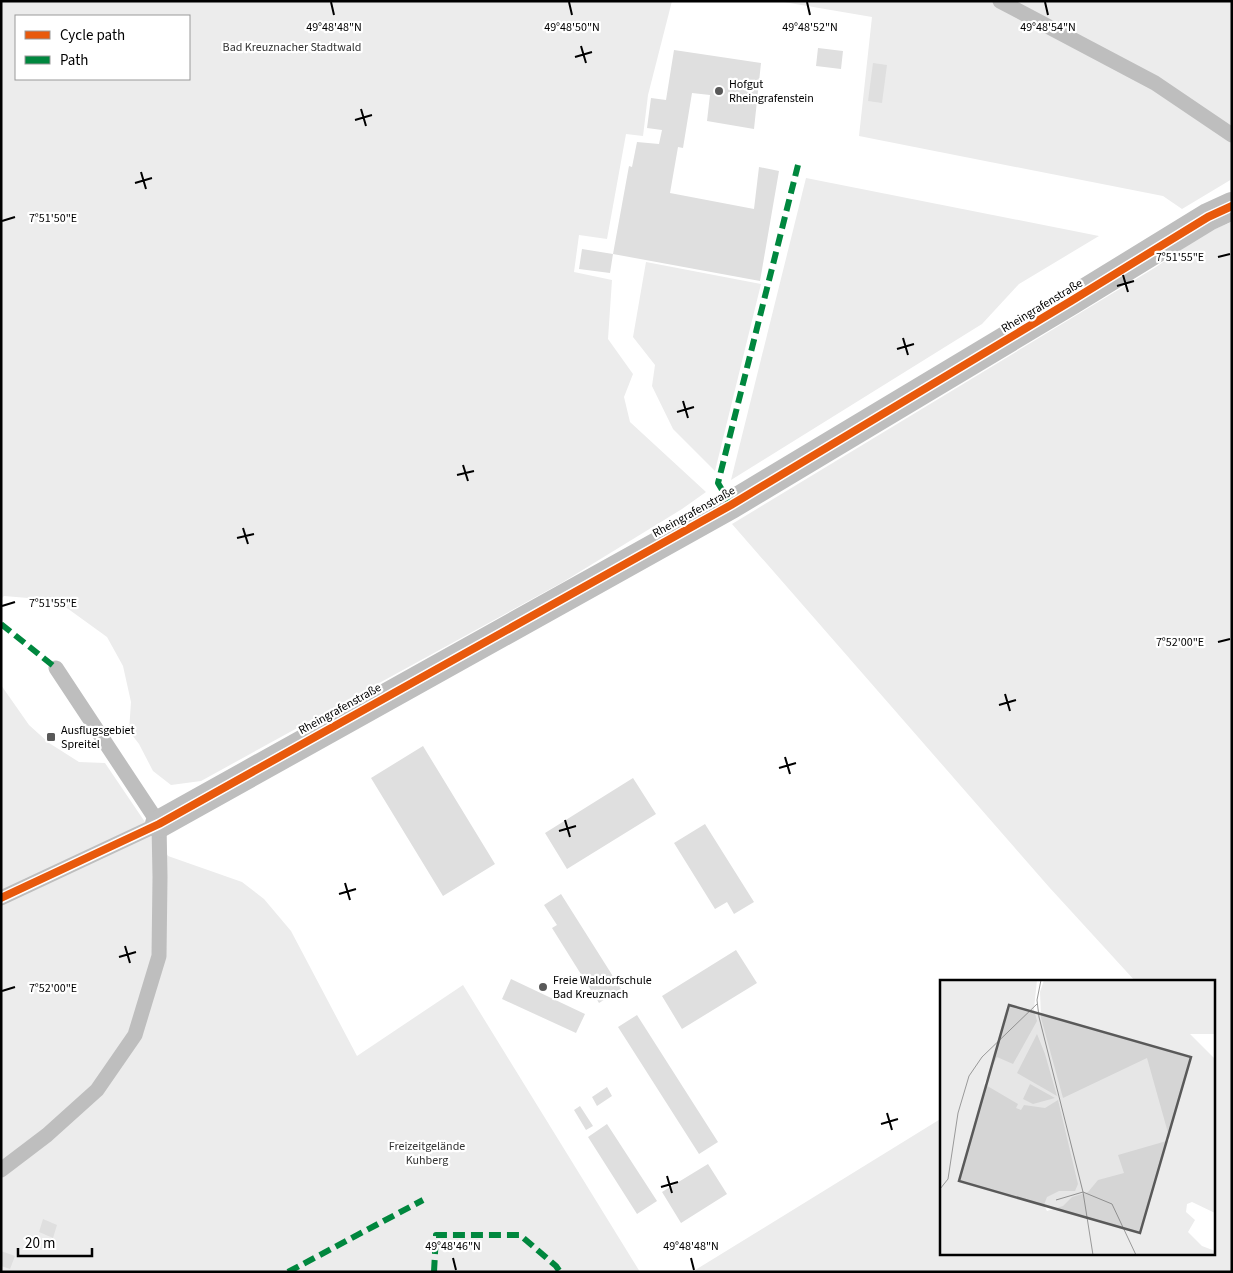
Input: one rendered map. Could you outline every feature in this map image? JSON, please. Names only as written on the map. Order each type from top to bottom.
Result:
[{"type":"street","name":"Rheingrafenstraße","points":[[159,824],[731,505],[1201,222],[1232,206]]},
{"type":"lane","points":[[1000,1],[1155,83],[1232,135]]},
{"type":"lane","points":[[1,1170],[47,1135],[97,1090],[135,1035],[159,956],[159,824],[56,668]]},
{"type":"lane","points":[[1,898],[159,824]]},
{"type":"green space","name":"Bad Kreuznacher Stadtwald","points":[[1,1],[672,1],[648,95],[643,136],[626,134],[607,239],[579,235],[574,272],[612,280],[608,339],[633,374],[624,397],[630,422],[706,492],[682,509],[563,582],[201,781],[171,785],[153,771],[139,744],[129,731],[131,702],[123,666],[107,637],[60,603],[4,596],[1,599]]},
{"type":"green space","points":[[778,1],[1232,1],[1232,179],[1182,209],[1163,196],[859,136],[872,17]]},
{"type":"green space","points":[[806,178],[1099,236],[1019,284],[982,324],[731,480]]},
{"type":"green space","points":[[1232,222],[1232,1272],[692,1272],[940,1119],[940,1256],[1216,1256],[1216,980],[1134,980],[1049,887],[732,524],[1156,267],[1207,232]]},
{"type":"green space","points":[[646,262],[761,284],[715,471],[673,429],[652,386],[655,365],[633,337]]},
{"type":"green space","name":"Freizeitgelände Kuhberg","points":[[1,685],[29,725],[49,743],[79,762],[105,763],[168,856],[242,882],[264,899],[291,931],[357,1056],[463,985],[640,1272],[1,1272]]},
{"type":"building","points":[[818,48],[843,51],[841,69],[816,66]]},
{"type":"building","points":[[674,50],[761,63],[754,129],[707,121],[710,95],[692,93],[683,148],[678,147],[670,193],[754,209],[759,167],[779,171],[760,281],[613,254],[629,166],[632,167],[637,142],[659,144],[662,130],[647,128],[651,98],[666,100]]},
{"type":"building","points":[[873,63],[887,65],[882,103],[868,101]]},
{"type":"building","points":[[582,249],[613,254],[610,273],[579,269]]},
{"type":"building","points":[[423,746],[495,864],[443,896],[371,778]]},
{"type":"building","points":[[633,778],[656,814],[567,869],[545,833]]},
{"type":"building","points":[[705,824],[754,902],[734,914],[727,902],[715,909],[674,843]]},
{"type":"building","points":[[561,894],[621,989],[599,1003],[552,928],[557,925],[544,905]]},
{"type":"building","points":[[736,950],[757,983],[682,1029],[662,996]]},
{"type":"building","points":[[511,979],[585,1014],[576,1033],[502,999]]},
{"type":"building","points":[[637,1015],[718,1142],[699,1154],[618,1027]]},
{"type":"building","points":[[607,1087],[612,1096],[597,1106],[592,1097]]},
{"type":"building","points":[[580,1106],[593,1126],[586,1130],[574,1110]]},
{"type":"building","points":[[607,1124],[657,1201],[637,1214],[588,1137]]},
{"type":"building","points":[[708,1164],[727,1194],[681,1223],[662,1192]]},
{"type":"building","points":[[43,1219],[57,1225],[53,1238],[39,1232]]},
{"type":"building","points":[[1,1251],[15,1256],[10,1269],[1,1266]]},
{"type":"marked path","points":[[731,505],[718,483],[798,165]]},
{"type":"marked path","points":[[1,624],[56,668]]},
{"type":"marked path","points":[[288,1272],[423,1200]]},
{"type":"marked path","points":[[434,1272],[436,1235],[520,1235],[556,1266],[560,1272]]},
{"type":"cycle path","points":[[1,898],[159,824],[731,505],[1208,217],[1232,206]]},
{"type":"place","name":"Hofgut Rheingrafenstein","points":[[719,91]]},
{"type":"place","name":"Ausflugsgebiet Spreitel","points":[[51,737]]},
{"type":"place","name":"Freie Waldorfschule Bad Kreuznach","points":[[543,987]]}]
